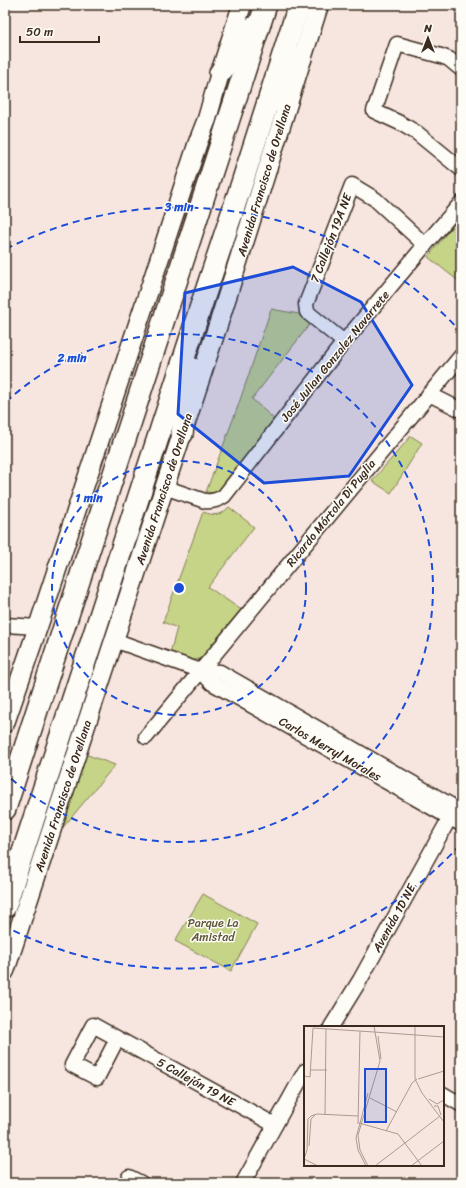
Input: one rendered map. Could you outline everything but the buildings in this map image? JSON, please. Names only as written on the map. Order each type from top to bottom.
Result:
[{"type":"highway","points":[[220,73],[242,44],[266,5]]},
{"type":"highway","points":[[5,809],[266,5]]},
{"type":"highway","name":"Avenida Francisco de Orellana","points":[[5,907],[299,5]]},
{"type":"highway","points":[[258,134],[278,102],[302,58]]},
{"type":"highway","points":[[182,434],[199,312]]},
{"type":"main road","points":[[5,723],[198,142],[207,119],[242,5]]},
{"type":"main road","name":"Avenida Francisco de Orellana","points":[[5,971],[220,319],[319,5]]},
{"type":"street","points":[[461,69],[449,59],[397,44],[374,112],[400,123],[418,133],[461,169]]},
{"type":"street","name":"7 Callejón 19A NE","points":[[344,342],[307,312],[306,304],[352,185],[375,199],[425,245]]},
{"type":"street","name":"José Julian Gonzalez Navarrete","points":[[164,487],[205,501],[212,502],[224,496],[344,342],[461,203]]},
{"type":"street","name":"Ricardo Mórtola Di Puglia","points":[[146,737],[461,356]]},
{"type":"street","points":[[429,394],[461,410]]},
{"type":"street","points":[[5,625],[38,627]]},
{"type":"street","name":"Carlos Merryl Morales","points":[[114,640],[201,671],[220,672],[457,815]]},
{"type":"street","name":"Avenida 1D NE","points":[[333,1026],[457,815]]},
{"type":"street","name":"5 Callejón 19 NE","points":[[117,1039],[275,1125]]},
{"type":"street","points":[[250,1181],[275,1125],[304,1073]]},
{"type":"street","points":[[444,1095],[460,1104]]},
{"type":"street","points":[[129,1176],[142,1183]]},
{"type":"highlighted area","points":[[293,267],[361,302],[412,385],[349,476],[264,483],[178,414],[185,293]]},
{"type":"green space","points":[[454,224],[461,230],[461,283],[428,257]]},
{"type":"green space","points":[[271,309],[299,314],[310,324],[252,399],[274,419],[220,490],[215,493],[206,492],[238,406]]},
{"type":"green space","points":[[411,436],[422,443],[391,493],[372,481]]},
{"type":"green space","points":[[229,507],[254,527],[208,587],[243,611],[209,651],[199,659],[190,661],[170,653],[177,628],[163,622],[203,512],[220,514]]},
{"type":"green space","points":[[85,754],[115,765],[50,843]]},
{"type":"green space","name":"Parque La Amistad","points":[[203,894],[257,924],[231,971],[175,941]]}]
